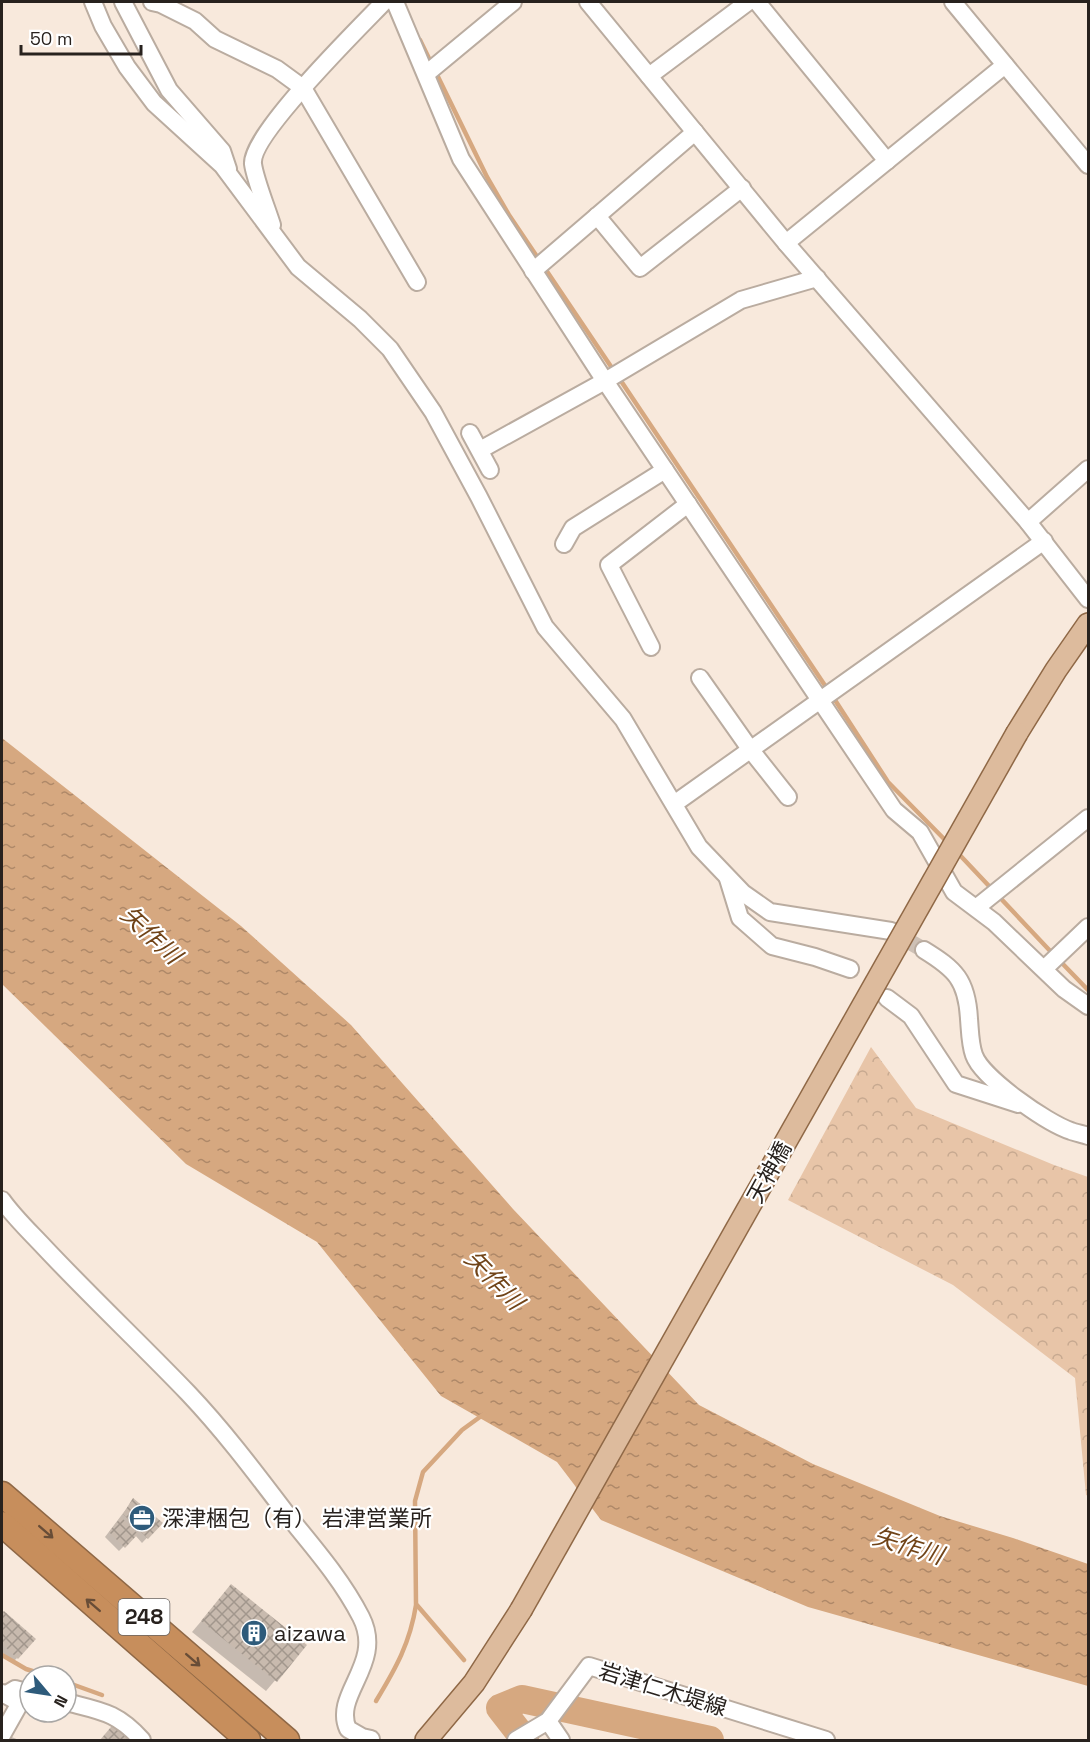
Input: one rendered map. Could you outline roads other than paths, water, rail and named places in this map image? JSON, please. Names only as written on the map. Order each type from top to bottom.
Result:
[{"type":"highway","name":"248","points":[[2,1494],[287,1740]]},
{"type":"highway","name":"248","points":[[2,1524],[248,1740]]},
{"type":"main road","name":"天神橋","points":[[426,1740],[474,1683],[520,1610],[1017,733],[1056,670],[1089,624]]},
{"type":"street","points":[[93,2],[103,26],[127,67],[147,94],[222,165],[298,267],[360,319],[390,349],[433,411],[545,627],[623,719],[699,847],[743,893],[770,912],[891,931]]},
{"type":"street","points":[[123,2],[169,90],[222,151],[230,177]]},
{"type":"street","points":[[158,2],[195,21],[215,39],[277,69],[303,88],[417,282]]},
{"type":"street","points":[[277,239],[252,162],[263,137],[303,88],[384,2]]},
{"type":"street","points":[[395,2],[461,159],[605,381],[894,810],[920,832],[954,892],[994,922],[1064,989],[1089,1006]]},
{"type":"street","points":[[426,74],[513,2]]},
{"type":"street","points":[[588,2],[786,243],[1028,522],[1089,599]]},
{"type":"street","points":[[649,75],[748,2]]},
{"type":"street","points":[[757,2],[887,161]]},
{"type":"street","points":[[953,2],[1089,165]]},
{"type":"street","points":[[786,243],[1005,65]]},
{"type":"street","points":[[532,271],[695,132]]},
{"type":"street","points":[[597,216],[640,268],[742,188]]},
{"type":"street","points":[[480,450],[605,381],[741,300],[817,278]]},
{"type":"street","points":[[470,433],[490,470]]},
{"type":"street","points":[[1028,522],[1089,469]]},
{"type":"street","points":[[564,544],[573,528],[665,470]]},
{"type":"street","points":[[651,647],[609,565],[688,504]]},
{"type":"street","points":[[674,804],[1044,542]]},
{"type":"street","points":[[700,678],[750,749],[788,797]]},
{"type":"street","points":[[976,908],[1089,818]]},
{"type":"street","points":[[726,876],[740,918],[771,946],[850,969]]},
{"type":"street","points":[[1044,969],[1089,927]]},
{"type":"street","points":[[924,950],[947,964],[961,980],[968,1002],[974,1056],[986,1074],[1030,1108],[1069,1131],[1089,1136]]},
{"type":"street","points":[[887,998],[911,1016],[956,1084],[1030,1108]]},
{"type":"street","points":[[2,1200],[54,1257],[190,1395],[238,1451],[327,1564],[354,1604],[368,1636],[364,1664],[344,1709],[348,1729],[371,1739]]},
{"type":"street","name":"岩津仁木堤線","points":[[541,1725],[589,1666],[826,1740]]},
{"type":"street","points":[[3,1694],[18,1690]]},
{"type":"street","points":[[2,1735],[20,1703],[3,1694]]},
{"type":"street","points":[[78,1705],[111,1714],[129,1726],[142,1740]]},
{"type":"street","points":[[516,1740],[541,1725],[561,1740]]},
{"type":"water","name":"矢作川","points":[[2,738],[241,926],[351,1025],[513,1209],[699,1405],[813,1464],[940,1516],[1088,1564],[1088,1686],[808,1607],[601,1520],[557,1462],[441,1396],[317,1242],[186,1164],[2,984]]},
{"type":"waterway","points":[[420,40],[487,177],[509,215],[614,371]]},
{"type":"waterway","points":[[619,378],[828,690]]},
{"type":"waterway","points":[[833,697],[888,782],[948,843]]},
{"type":"waterway","points":[[956,851],[1053,954]]},
{"type":"waterway","points":[[1059,960],[1088,990]]},
{"type":"waterway","points":[[464,1660],[416,1604],[415,1501],[423,1472],[462,1430],[484,1414]]},
{"type":"waterway","points":[[376,1701],[401,1655],[416,1605]]},
{"type":"waterway","points":[[2,1655],[18,1664]]},
{"type":"waterway","points":[[78,1686],[102,1695]]},
{"type":"waterway","points":[[494,1698],[500,1708]]},
{"type":"waterway","points":[[525,1740],[500,1708],[522,1699],[710,1740]]},
{"type":"tunnel","points":[[891,931],[924,950]]},
{"type":"place","name":"深津梱包（有） 岩津営業所","points":[[142,1518]]},
{"type":"place","name":"aizawa","points":[[254,1633]]}]
